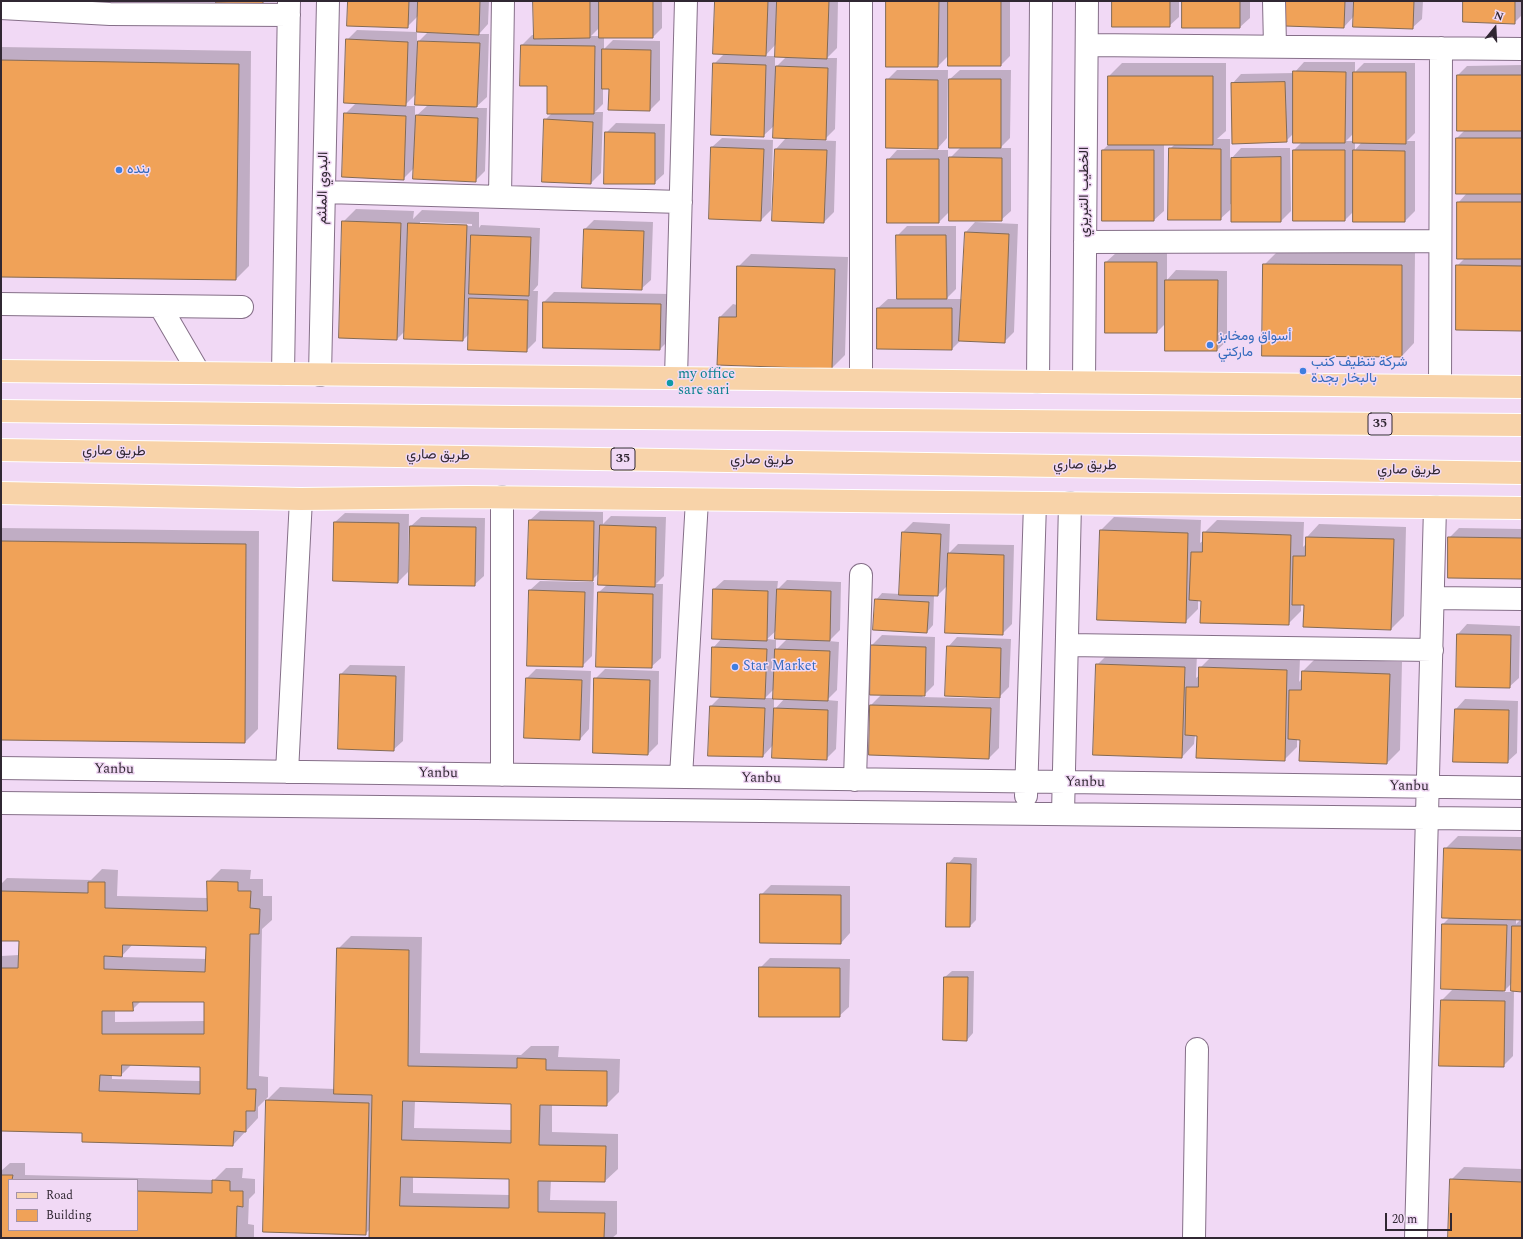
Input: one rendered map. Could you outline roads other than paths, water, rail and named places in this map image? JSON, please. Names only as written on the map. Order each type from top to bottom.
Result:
[{"type":"main road","points":[[1,371],[1522,387]]},
{"type":"main road","name":"35","points":[[1,411],[1522,425]]},
{"type":"main road","name":"طريق صاري","points":[[1,450],[1522,473]]},
{"type":"main road","points":[[1,493],[301,499],[502,497],[1522,508]]},
{"type":"street","name":"البدوي الملثم","points":[[320,374],[328,1]]},
{"type":"street","points":[[500,197],[503,1]]},
{"type":"street","points":[[676,378],[686,1]]},
{"type":"street","points":[[861,1],[861,380]]},
{"type":"street","points":[[1038,382],[1041,1]]},
{"type":"street","name":"الخطيب التبريزي","points":[[1084,382],[1087,1]]},
{"type":"street","points":[[1274,1],[1275,46]]},
{"type":"street","points":[[1,8],[289,8],[283,374]]},
{"type":"street","points":[[1087,45],[1522,49]]},
{"type":"street","points":[[1440,386],[1441,48]]},
{"type":"street","points":[[324,192],[681,202]]},
{"type":"street","points":[[1085,242],[1440,241]]},
{"type":"street","points":[[1,304],[242,307]]},
{"type":"street","points":[[160,306],[199,373]]},
{"type":"street","points":[[502,497],[502,775]]},
{"type":"street","points":[[287,772],[301,499]]},
{"type":"street","points":[[682,778],[697,500]]},
{"type":"street","points":[[1026,814],[1035,503]]},
{"type":"street","points":[[1063,814],[1070,503]]},
{"type":"street","points":[[1416,1238],[1435,507]]},
{"type":"street","points":[[855,780],[861,575]]},
{"type":"street","points":[[1433,598],[1522,599]]},
{"type":"street","points":[[1067,645],[1432,650]]},
{"type":"street","name":"Yanbu","points":[[1,768],[1522,788]]},
{"type":"street","points":[[1,803],[1522,819]]},
{"type":"street","points":[[1194,1238],[1197,1049]]},
{"type":"place","name":"بنده","points":[[119,170]]},
{"type":"place","name":"أسواق ومخابز ماركتي","points":[[1210,345]]},
{"type":"place","name":"شركة تنظيف كنب بالبخار بجدة","points":[[1303,371]]},
{"type":"place","name":"my office sare sari","points":[[670,383]]},
{"type":"place","name":"Star Market","points":[[735,667]]}]
